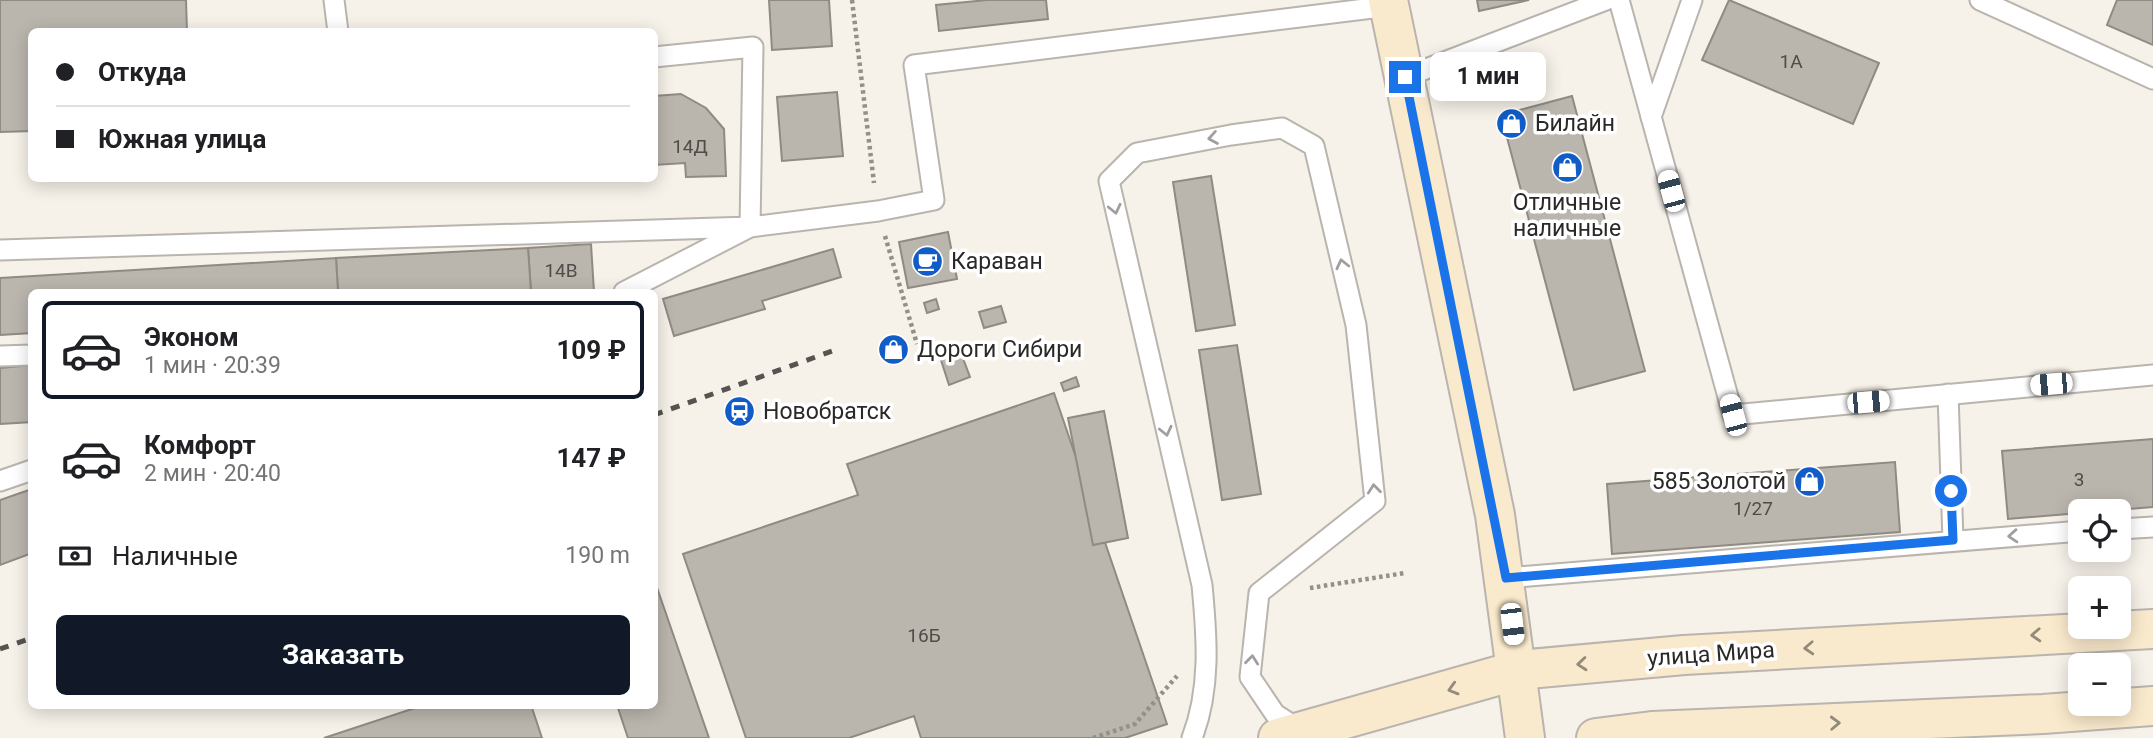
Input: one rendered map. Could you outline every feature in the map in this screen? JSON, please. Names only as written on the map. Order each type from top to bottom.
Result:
[{"type":"street","points":[[1388,3],[1506,578],[1525,738]]},
{"type":"street","name":"улица Мира","points":[[1289,734],[1518,670],[1684,655],[2153,629]]},
{"type":"street","points":[[1596,738],[1652,731],[2043,714],[2153,706]]},
{"type":"lane","points":[[334,0],[338,28]]},
{"type":"lane","points":[[1405,77],[1606,0]]},
{"type":"lane","points":[[1619,0],[1733,415],[2153,374]]},
{"type":"lane","points":[[1651,117],[1692,0]]},
{"type":"lane","points":[[1979,0],[2153,79]]},
{"type":"lane","points":[[0,250],[750,227],[878,211],[934,200],[914,65],[1388,3]]},
{"type":"lane","points":[[658,57],[753,47],[750,227]]},
{"type":"lane","points":[[1192,738],[1202,711],[1206,653],[1202,586],[1109,181],[1138,153],[1282,128],[1314,146],[1356,326],[1375,501],[1259,593],[1251,677],[1289,734]]},
{"type":"lane","points":[[630,289],[750,227]]},
{"type":"lane","points":[[0,356],[28,355]]},
{"type":"lane","points":[[1948,394],[1953,540]]},
{"type":"lane","points":[[0,481],[28,471]]},
{"type":"lane","points":[[2131,528],[2153,527]]},
{"type":"lane","points":[[1506,578],[2068,532]]},
{"type":"path","points":[[852,0],[878,211],[917,344]]},
{"type":"building","points":[[0,0],[186,0],[187,28],[28,28],[28,131],[0,132]]},
{"type":"building","points":[[769,0],[829,0],[832,46],[772,50]]},
{"type":"building","points":[[987,0],[1046,0],[1048,19],[939,31],[936,5]]},
{"type":"building","points":[[1477,0],[1529,0],[1479,11]]},
{"type":"building","points":[[1729,0],[1879,63],[1853,124],[1702,60]]},
{"type":"building","points":[[2117,0],[2153,0],[2153,45],[2107,25]]},
{"type":"building","points":[[837,92],[843,156],[782,161],[777,97]]},
{"type":"building","points":[[681,94],[706,108],[724,129],[726,176],[686,177],[685,163],[658,165],[658,96]]},
{"type":"building","points":[[1572,96],[1645,371],[1574,390],[1501,115]]},
{"type":"building","points":[[1211,176],[1235,325],[1196,331],[1173,182]]},
{"type":"building","name":"Караван","points":[[948,232],[957,279],[908,288],[899,242]]},
{"type":"building","points":[[591,244],[594,289],[531,289],[528,248]]},
{"type":"building","points":[[528,248],[531,289],[338,289],[336,258]]},
{"type":"building","points":[[833,249],[841,277],[762,301],[765,309],[674,336],[663,299]]},
{"type":"building","points":[[336,258],[338,289],[28,289],[28,333],[0,335],[0,278]]},
{"type":"building","points":[[936,299],[939,309],[927,313],[924,303]]},
{"type":"building","points":[[1001,306],[1006,322],[984,328],[979,312]]},
{"type":"building","points":[[897,344],[900,353],[885,358],[882,349]]},
{"type":"building","points":[[1237,345],[1261,494],[1222,500],[1199,350]]},
{"type":"building","points":[[961,353],[970,377],[949,385],[941,360]]},
{"type":"building","points":[[28,365],[28,422],[0,424],[0,368]]},
{"type":"building","points":[[1076,377],[1079,386],[1064,391],[1061,383]]},
{"type":"building","points":[[1054,393],[1167,724],[1125,738],[921,738],[914,716],[849,738],[746,738],[683,554],[858,495],[847,464]]},
{"type":"building","points":[[1104,411],[1128,538],[1093,545],[1068,418]]},
{"type":"building","points":[[2153,439],[2153,507],[2131,509],[2131,499],[2068,499],[2068,514],[2008,519],[2002,451]]},
{"type":"building","points":[[1895,462],[1900,532],[1612,554],[1607,484]]},
{"type":"building","points":[[28,490],[28,554],[0,565],[0,500]]},
{"type":"building","points":[[658,591],[709,738],[628,738],[618,709],[658,709]]},
{"type":"building","points":[[412,709],[532,709],[542,738],[324,738]]},
{"type":"railway","points":[[658,414],[838,349]]},
{"type":"railway","points":[[0,649],[28,639]]},
{"type":"place","name":"Билайн","points":[[1512,123]]},
{"type":"place","name":"Отличные наличные","points":[[1567,168]]},
{"type":"place","name":"Караван","points":[[928,261]]},
{"type":"place","name":"Дороги Сибири","points":[[894,349]]},
{"type":"place","name":"Новобратск","points":[[740,411]]},
{"type":"place","name":"585 Золотой","points":[[1809,481]]},
{"type":"route","points":[[1405,77],[1506,578],[1953,540],[1951,491]]}]
